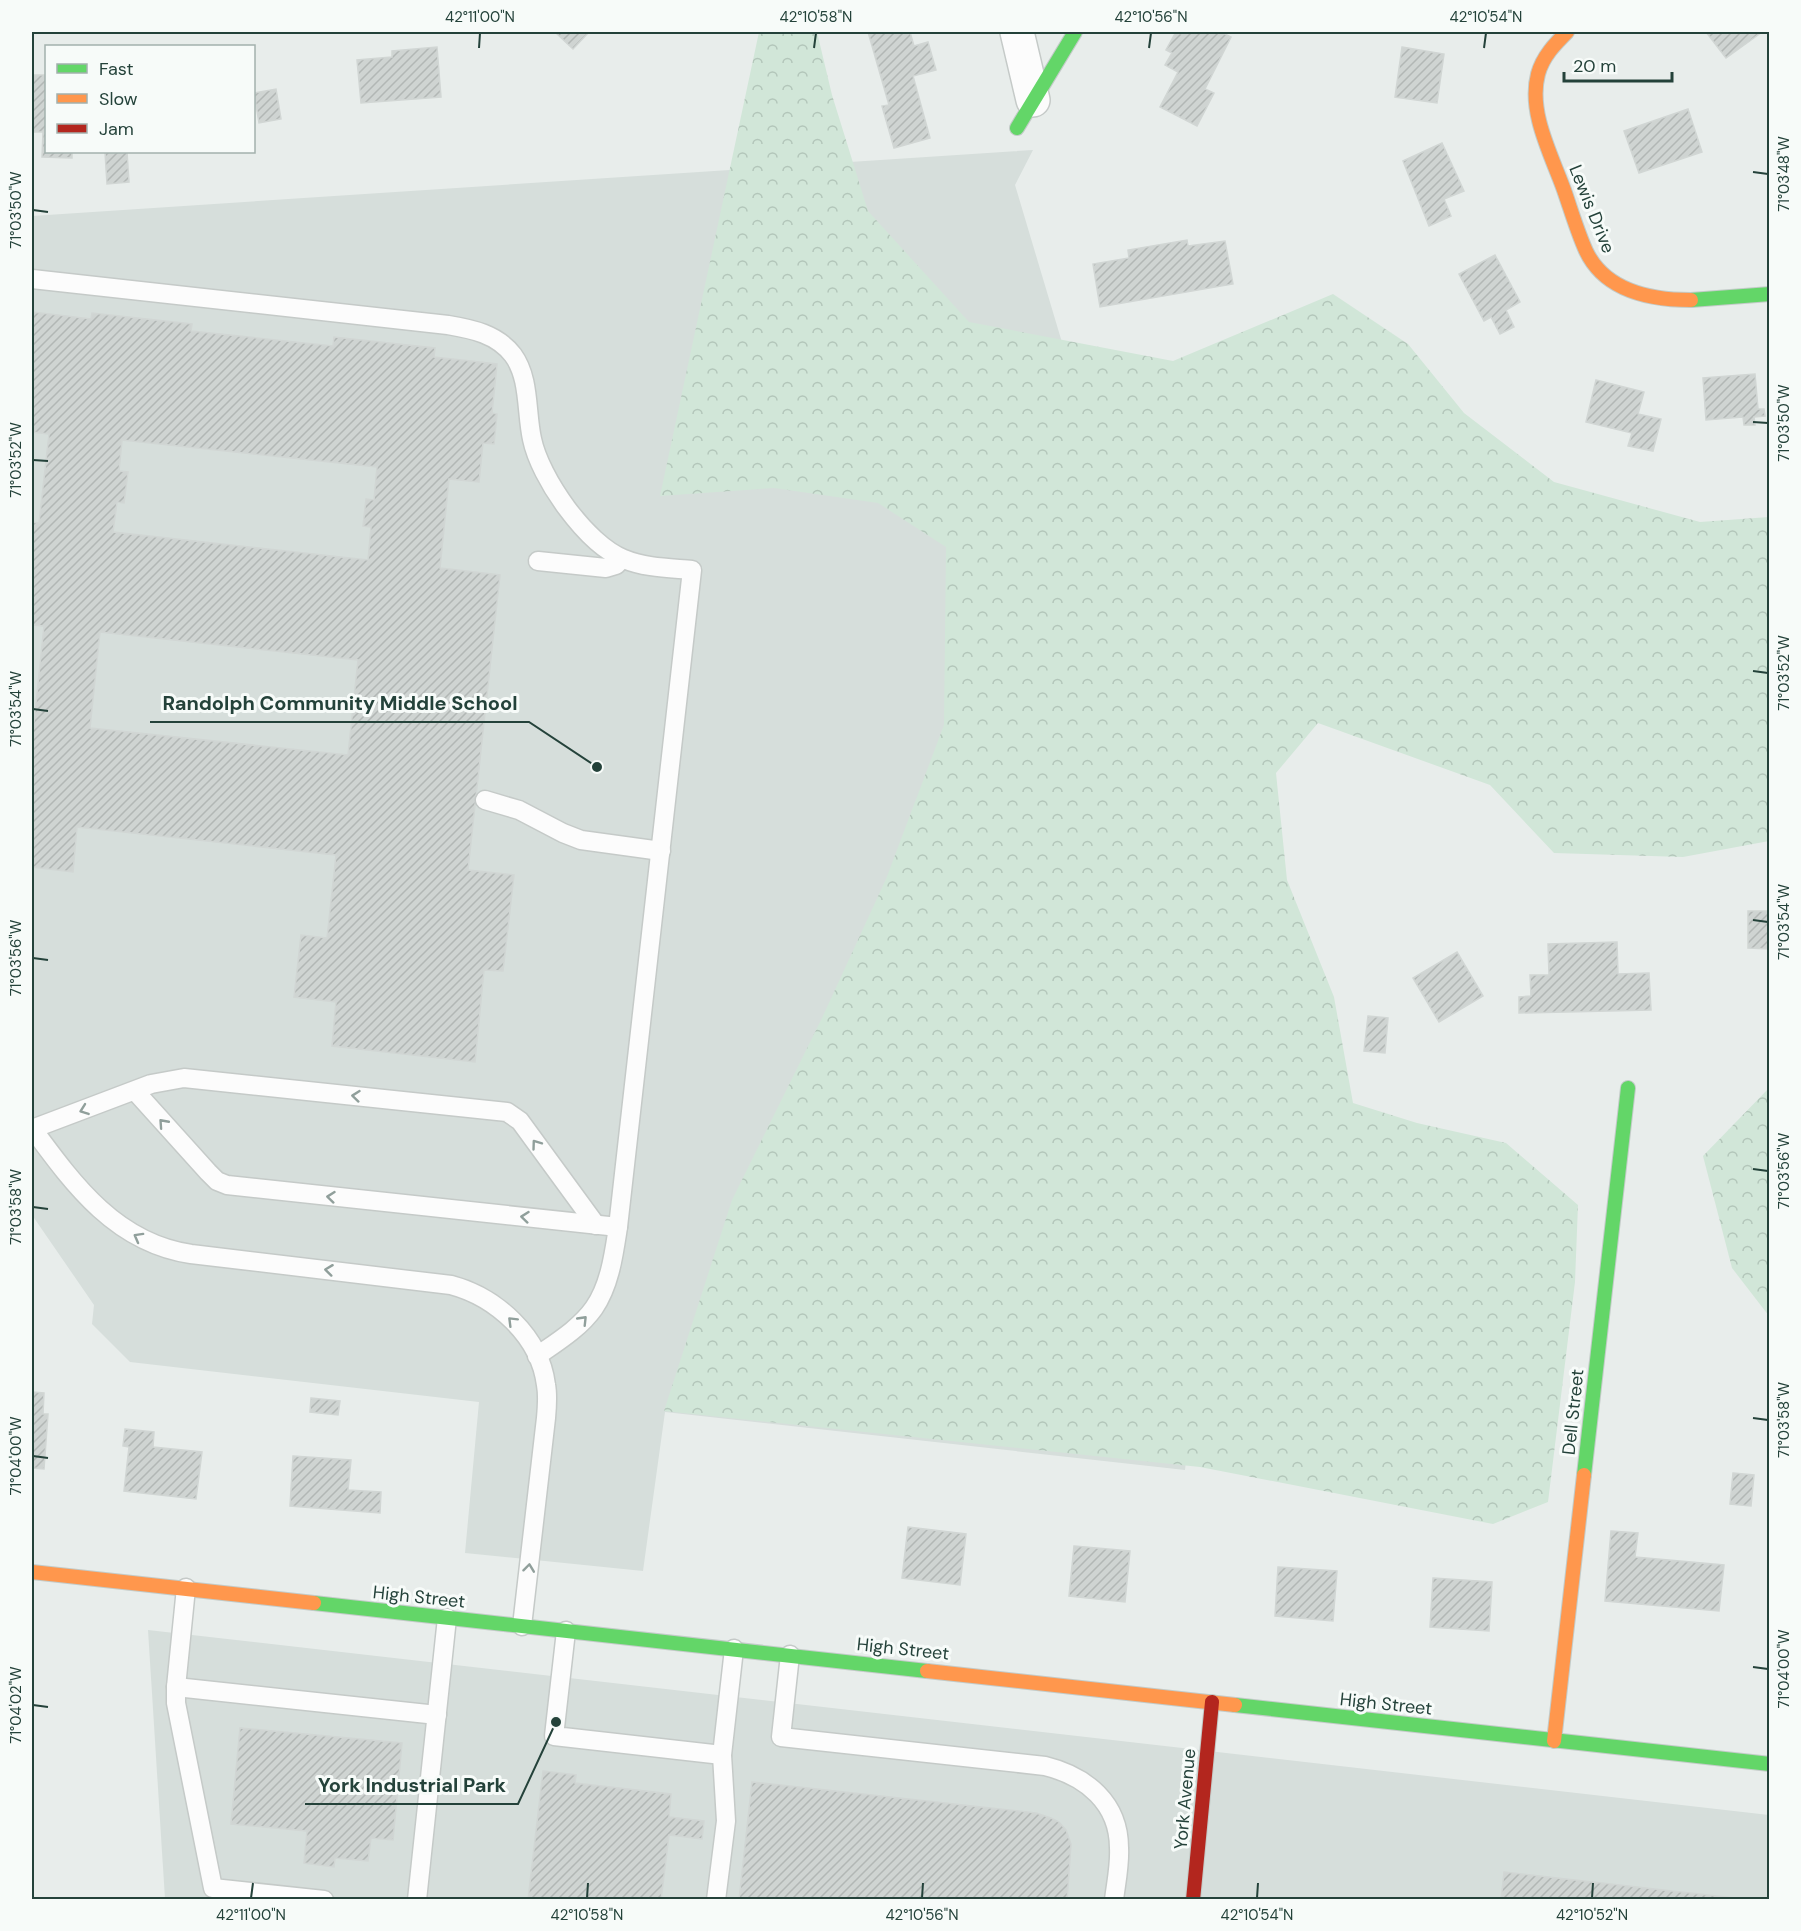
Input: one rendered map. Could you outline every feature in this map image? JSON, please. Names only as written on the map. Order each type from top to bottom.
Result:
[{"type":"main road","points":[[1017,128],[1075,32]]},
{"type":"main road","name":"Lewis Drive","points":[[1567,32],[1544,56],[1535,92],[1536,109],[1581,238],[1597,269],[1609,280],[1624,288],[1657,297],[1696,300],[1770,294]]},
{"type":"main road","name":"Dell Street","points":[[1554,1741],[1628,1088]]},
{"type":"main road","name":"High Street","points":[[32,1572],[1770,1764]]},
{"type":"main road","name":"York Avenue","points":[[1193,1899],[1212,1702]]},
{"type":"street","points":[[1017,32],[1033,99]]},
{"type":"lane","points":[[32,279],[448,325],[467,328],[494,338],[514,356],[520,368],[527,398],[532,439],[537,456],[553,489],[599,543],[622,558],[637,564],[692,570],[618,1227],[610,1268],[604,1290],[594,1308],[567,1335],[537,1356]]},
{"type":"lane","points":[[538,561],[606,568],[616,566],[622,558]]},
{"type":"lane","points":[[485,800],[519,810],[581,840],[661,851]]},
{"type":"lane","points":[[522,1626],[546,1418],[546,1385],[530,1342],[509,1317],[481,1296],[466,1289],[432,1282],[191,1254],[159,1247],[126,1230],[93,1202],[75,1184],[32,1129],[168,1080],[199,1078],[507,1112],[519,1121],[596,1224]]},
{"type":"lane","points":[[135,1091],[208,1172],[217,1181],[227,1185],[618,1227]]},
{"type":"lane","points":[[186,1588],[176,1687],[178,1718],[213,1887],[324,1899]]},
{"type":"lane","points":[[417,1899],[447,1618]]},
{"type":"lane","points":[[566,1631],[554,1736],[722,1755]]},
{"type":"lane","points":[[716,1899],[726,1821],[722,1755],[734,1649]]},
{"type":"lane","points":[[790,1655],[781,1737],[1045,1766],[1069,1773],[1089,1785],[1106,1803],[1117,1827],[1119,1850],[1114,1899]]},
{"type":"lane","points":[[176,1687],[437,1715]]},
{"type":"shaded area","points":[[1033,150],[1015,185],[1124,550],[1246,919],[1185,1470],[665,1412],[643,1571],[465,1553],[479,1402],[130,1362],[92,1324],[94,1305],[32,1215],[32,216]]},
{"type":"shaded area","points":[[148,1630],[1769,1815],[1769,1899],[165,1899]]},
{"type":"green space","points":[[759,32],[817,32],[832,95],[868,211],[969,322],[1173,361],[1333,294],[1408,344],[1464,413],[1554,482],[1700,522],[1769,517],[1769,841],[1683,857],[1554,853],[1490,785],[1318,723],[1276,773],[1287,880],[1334,997],[1353,1103],[1417,1123],[1506,1143],[1578,1205],[1575,1282],[1548,1502],[1493,1524],[1200,1467],[664,1411],[732,1200],[822,1018],[886,879],[944,725],[946,547],[878,503],[774,488],[660,496]]},
{"type":"green space","points":[[1769,1088],[1769,1316],[1732,1268],[1703,1156]]},
{"type":"building","points":[[555,32],[589,32],[573,49]]},
{"type":"building","points":[[868,32],[910,32],[914,46],[928,42],[936,70],[913,76],[930,138],[894,148],[882,106],[889,105]]},
{"type":"building","points":[[1176,32],[1182,34],[1183,32],[1221,32],[1231,37],[1205,89],[1214,93],[1197,126],[1160,107],[1178,72],[1165,65],[1172,53],[1166,50]]},
{"type":"building","points":[[1706,32],[1762,32],[1726,58]]},
{"type":"building","points":[[437,47],[441,97],[361,103],[357,60],[392,57],[392,51]]},
{"type":"building","points":[[1402,47],[1444,54],[1437,103],[1395,97]]},
{"type":"building","points":[[32,75],[45,75],[45,153],[72,153],[72,158],[42,157],[43,132],[32,132]]},
{"type":"building","points":[[276,89],[281,119],[259,123],[255,93]]},
{"type":"building","points":[[1688,109],[1702,152],[1639,173],[1624,131]]},
{"type":"building","points":[[1442,143],[1464,191],[1444,199],[1451,216],[1429,226],[1403,161]]},
{"type":"building","points":[[105,153],[127,153],[129,182],[107,184]]},
{"type":"building","points":[[1187,240],[1188,246],[1225,241],[1233,284],[1100,307],[1093,264],[1129,258],[1128,250]]},
{"type":"building","points":[[1495,255],[1520,302],[1506,310],[1514,327],[1500,334],[1491,317],[1484,321],[1459,274]]},
{"type":"building","points":[[32,312],[91,319],[92,313],[192,324],[191,331],[333,346],[334,337],[435,348],[434,357],[497,364],[492,413],[497,414],[494,444],[483,443],[479,482],[449,479],[440,568],[500,575],[468,870],[514,875],[503,971],[484,970],[475,1062],[332,1046],[336,1002],[294,997],[301,935],[327,938],[336,855],[77,827],[73,872],[32,867],[32,722],[34,722],[44,626],[32,625],[32,522],[39,523],[49,434],[32,432]],"holes":[[[122,440],[377,467],[374,500],[366,499],[363,526],[371,527],[368,560],[113,532],[117,502],[124,503],[128,472],[119,471]],[[100,632],[358,660],[348,755],[90,728]]]},
{"type":"building","points":[[1755,374],[1758,409],[1764,409],[1765,416],[1754,417],[1755,425],[1744,425],[1743,417],[1706,420],[1703,378]]},
{"type":"building","points":[[1596,380],[1644,392],[1638,414],[1661,419],[1653,451],[1628,446],[1632,433],[1586,422]]},
{"type":"building","points":[[1748,911],[1770,911],[1770,949],[1748,948]]},
{"type":"building","points":[[1617,942],[1618,974],[1649,973],[1651,1010],[1519,1013],[1519,997],[1531,996],[1530,975],[1549,975],[1548,944]]},
{"type":"building","points":[[1457,952],[1483,996],[1439,1022],[1413,978]]},
{"type":"building","points":[[1368,1016],[1388,1018],[1385,1053],[1364,1051]]},
{"type":"building","points":[[32,1392],[44,1393],[43,1414],[48,1414],[44,1469],[32,1468]]},
{"type":"building","points":[[311,1398],[340,1401],[338,1415],[310,1412]]},
{"type":"building","points":[[125,1429],[154,1432],[153,1447],[202,1452],[196,1499],[124,1491],[129,1447],[123,1446]]},
{"type":"building","points":[[293,1456],[351,1460],[348,1490],[381,1492],[380,1513],[290,1506]]},
{"type":"building","points":[[1733,1473],[1754,1475],[1751,1506],[1730,1504]]},
{"type":"building","points":[[908,1527],[966,1534],[960,1585],[902,1578]]},
{"type":"building","points":[[1611,1531],[1638,1533],[1635,1557],[1724,1565],[1719,1611],[1605,1601]]},
{"type":"building","points":[[1074,1546],[1130,1551],[1125,1602],[1069,1596]]},
{"type":"building","points":[[1278,1567],[1337,1571],[1333,1621],[1275,1616]]},
{"type":"building","points":[[1433,1578],[1492,1582],[1489,1631],[1430,1627]]},
{"type":"building","points":[[240,1728],[402,1743],[393,1840],[371,1838],[368,1861],[335,1858],[334,1867],[304,1863],[307,1831],[231,1824]]},
{"type":"building","points":[[543,1771],[576,1775],[575,1783],[671,1794],[669,1817],[704,1821],[702,1839],[669,1835],[661,1900],[528,1900]]},
{"type":"building","points":[[752,1782],[1036,1813],[1051,1818],[1059,1822],[1066,1830],[1071,1844],[1067,1900],[739,1900]]},
{"type":"building","points":[[1504,1872],[1752,1900],[1501,1900]]},
{"type":"traffic: fast","points":[[1017,128],[1075,32]]},
{"type":"traffic: fast","points":[[1691,300],[1770,294]]},
{"type":"traffic: fast","points":[[1584,1475],[1628,1088]]},
{"type":"traffic: fast","points":[[314,1603],[927,1671]]},
{"type":"traffic: fast","points":[[1235,1705],[1770,1764]]},
{"type":"traffic: slow","points":[[1567,32],[1550,51],[1540,68],[1536,103],[1542,133],[1586,251],[1594,265],[1616,284],[1644,295],[1691,300]]},
{"type":"traffic: slow","points":[[1554,1741],[1584,1475]]},
{"type":"traffic: slow","points":[[32,1572],[314,1603]]},
{"type":"traffic: slow","points":[[927,1671],[1235,1705]]},
{"type":"traffic: jam","points":[[1193,1900],[1212,1702]]},
{"type":"place","name":"Randolph Community Middle School","points":[[597,767]]},
{"type":"place","name":"York Industrial Park","points":[[556,1722]]}]
